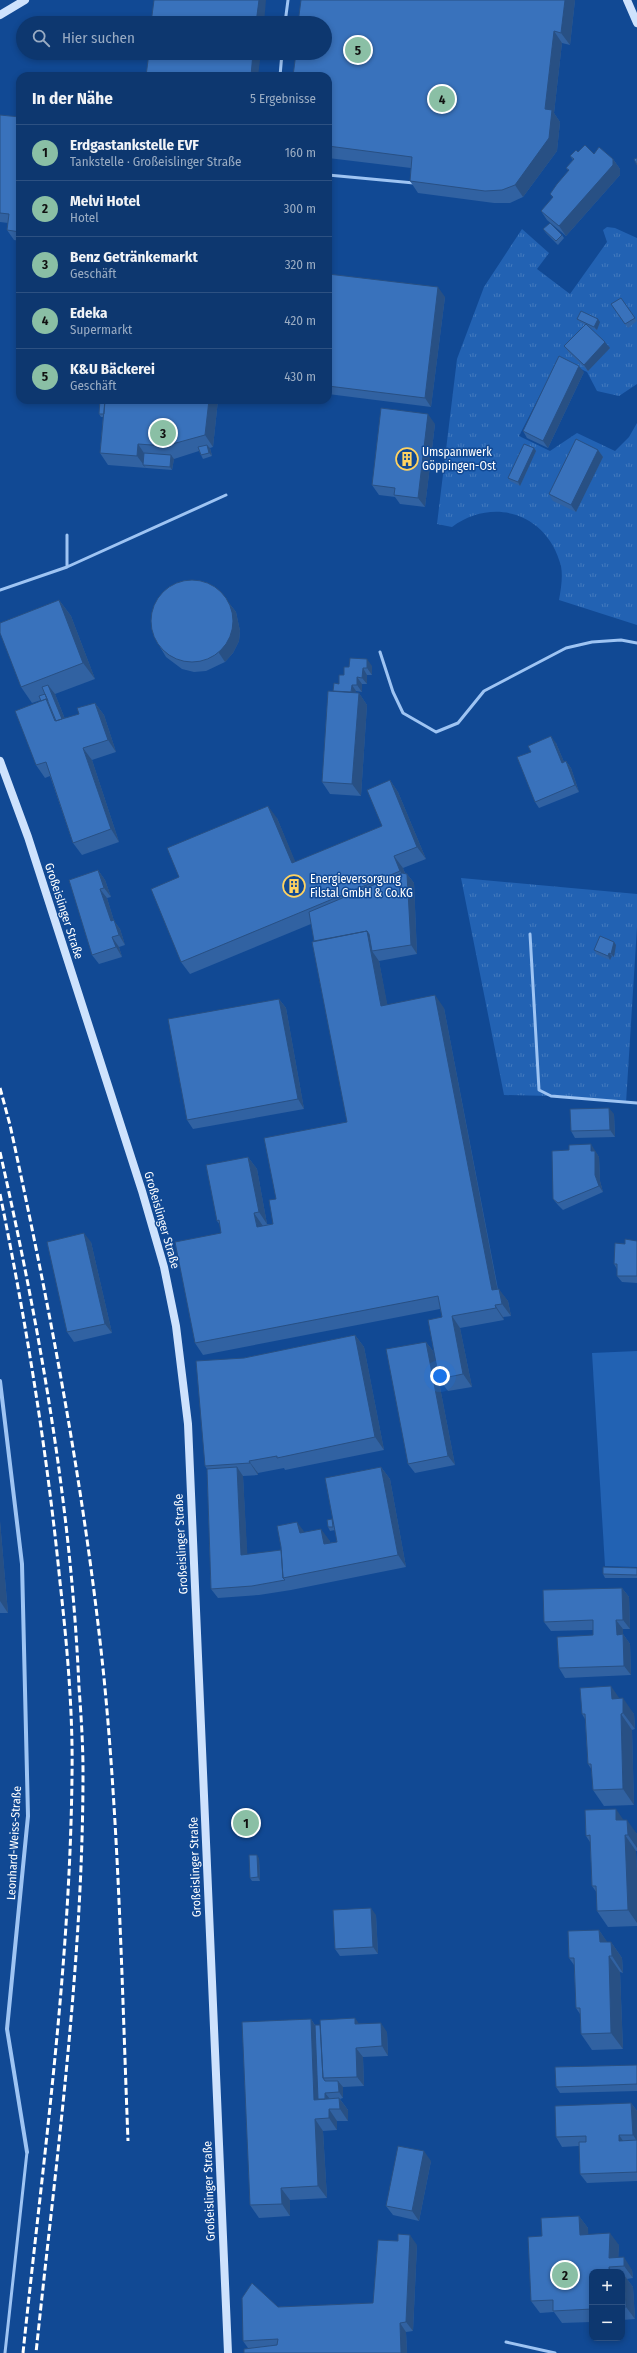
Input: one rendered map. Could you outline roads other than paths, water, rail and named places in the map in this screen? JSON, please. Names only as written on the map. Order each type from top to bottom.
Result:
[{"type":"main road","points":[[0,14],[25,0]]},
{"type":"main road","points":[[627,0],[637,23]]},
{"type":"main road","name":"Großeislinger Straße","points":[[0,761],[28,837],[142,1191],[164,1267],[183,1371],[188,1424],[228,2353]]},
{"type":"street","name":"Leonhard-Weiss-Straße","points":[[0,1381],[22,1564],[28,1816],[22,1895],[7,2029],[27,2152]]},
{"type":"lane","points":[[287,16],[288,0]]},
{"type":"lane","points":[[280,72],[281,60]]},
{"type":"lane","points":[[332,175],[417,183]]},
{"type":"lane","points":[[0,590],[67,567],[226,495]]},
{"type":"lane","points":[[67,535],[67,567]]},
{"type":"lane","points":[[380,652],[393,692],[403,713],[436,732],[458,723],[484,691],[566,648],[592,642],[621,640],[637,643]]},
{"type":"lane","points":[[530,934],[539,1090],[551,1096],[637,1103]]},
{"type":"lane","name":"Leonhard-Weiss-Straße","points":[[6,2353],[27,2152]]},
{"type":"lane","points":[[506,2342],[556,2353]]},
{"type":"railway","points":[[0,1088],[10,1125],[25,1194],[65,1400],[87,1539],[96,1608],[104,1678],[113,1794],[128,2141]]},
{"type":"railway","points":[[0,1152],[15,1218],[52,1418],[69,1552],[75,1619],[83,1750],[82,1845],[73,1990],[60,2136],[36,2353]]},
{"type":"railway","points":[[0,1194],[19,1290],[49,1484],[63,1606],[72,1751],[70,1848],[61,1993],[23,2353]]},
{"type":"place","name":"K&U Bäckerei","points":[[358,50]]},
{"type":"place","name":"Edeka","points":[[442,99]]},
{"type":"place","name":"Benz Getränkemarkt","points":[[163,433]]},
{"type":"place","name":"Umspannwerk Göppingen-Ost","points":[[407,459]]},
{"type":"place","name":"Energieversorgung Filstal GmbH & Co.KG","points":[[294,886]]},
{"type":"place","name":"Erdgastankstelle EVF","points":[[246,1823]]},
{"type":"place","name":"Melvi Hotel","points":[[565,2275]]}]
